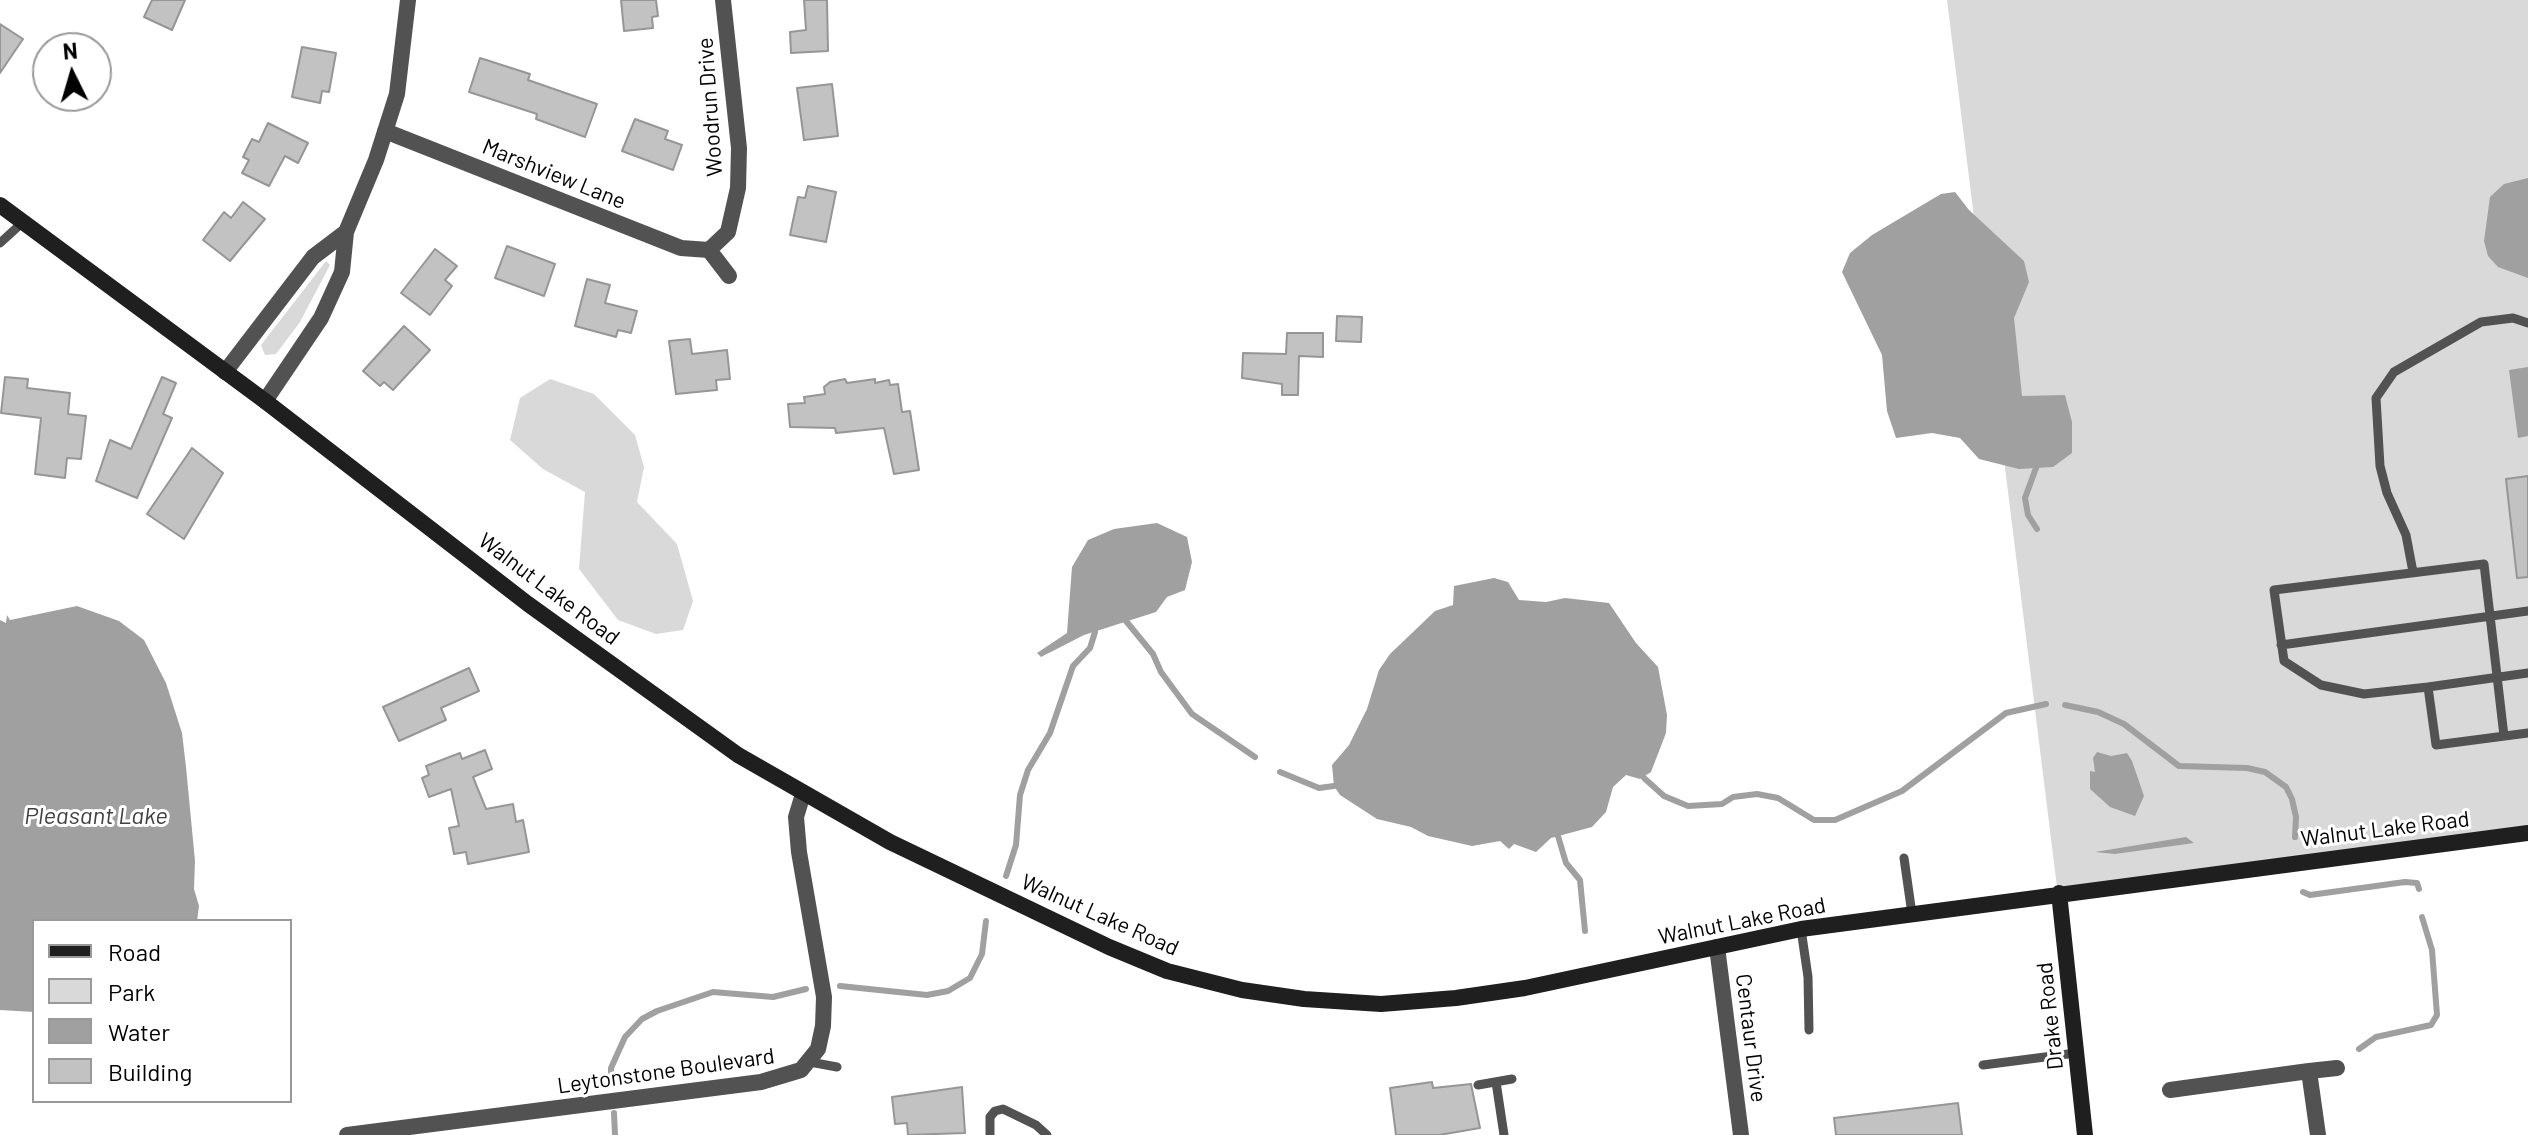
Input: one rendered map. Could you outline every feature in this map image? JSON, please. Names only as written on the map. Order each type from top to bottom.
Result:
[{"type":"street","points":[[265,401],[321,318],[342,272],[346,232],[397,94],[408,0]]},
{"type":"street","name":"Woodrun Drive","points":[[709,250],[728,232],[738,188],[739,148],[723,0]]},
{"type":"street","name":"Marshview Lane","points":[[385,131],[681,248],[709,250]]},
{"type":"street","name":"Walnut Lake Road","points":[[0,205],[265,401],[602,658],[726,746],[803,794],[906,851],[1109,947],[1167,971],[1242,990],[1304,999],[1381,1004],[1456,998],[1525,988],[1801,929],[2528,833]]},
{"type":"street","points":[[225,372],[313,257],[346,232]]},
{"type":"street","points":[[709,250],[729,276]]},
{"type":"street","points":[[803,794],[796,817],[799,852],[824,997],[823,1026],[810,1062]]},
{"type":"street","name":"Drake Road","points":[[2059,893],[2085,1135]]},
{"type":"street","name":"Centaur Drive","points":[[1717,947],[1741,1135]]},
{"type":"street","name":"Leytonstone Boulevard","points":[[347,1135],[761,1082],[790,1076],[810,1062]]},
{"type":"street","points":[[2170,1090],[2337,1068]]},
{"type":"street","points":[[2309,1071],[2318,1135]]},
{"type":"lane","points":[[0,243],[23,222]]},
{"type":"lane","points":[[2413,572],[2406,535],[2384,484],[2376,398],[2394,372],[2481,322],[2513,318],[2528,323]]},
{"type":"lane","points":[[2504,736],[2494,677],[2484,564],[2274,590],[2284,661],[2321,685],[2364,694],[2428,687],[2494,677],[2528,673]]},
{"type":"lane","points":[[2281,645],[2528,611]]},
{"type":"lane","points":[[2428,687],[2436,745],[2528,733]]},
{"type":"lane","points":[[1904,858],[1912,914]]},
{"type":"lane","points":[[1801,929],[1808,977],[1809,1030]]},
{"type":"lane","points":[[1983,1065],[2076,1053]]},
{"type":"lane","points":[[810,1062],[837,1067]]},
{"type":"lane","points":[[1478,1085],[1512,1079]]},
{"type":"lane","points":[[1496,1082],[1504,1135]]},
{"type":"lane","points":[[990,1135],[990,1117],[995,1111],[1003,1109],[1036,1125],[1047,1135]]},
{"type":"green space","points":[[1947,0],[2528,0],[2528,832],[2058,895]]},
{"type":"green space","points":[[326,261],[330,265],[300,322],[276,354],[265,355],[261,345]]},
{"type":"green space","points":[[550,379],[594,394],[635,435],[644,467],[637,502],[677,544],[693,601],[683,630],[656,634],[618,620],[579,569],[585,492],[543,469],[510,440],[520,398]]},
{"type":"water","points":[[2528,178],[2528,278],[2498,267],[2488,256],[2484,241],[2490,197],[2504,184]]},
{"type":"water","points":[[1955,192],[1969,210],[2024,261],[2029,282],[2014,318],[2022,396],[2065,395],[2072,422],[2072,453],[2053,467],[2019,469],[1979,459],[1960,438],[1932,433],[1896,438],[1887,411],[1882,355],[1842,272],[1850,253],[1872,235],[1941,194]]},
{"type":"water","points":[[2528,367],[2528,436],[2518,438],[2509,370]]},
{"type":"water","points":[[1157,523],[1187,537],[1192,562],[1185,590],[1167,597],[1156,612],[1084,635],[1041,657],[1037,653],[1067,633],[1072,567],[1088,540],[1114,529]]},
{"type":"water","points":[[1494,578],[1508,582],[1519,600],[1546,602],[1565,598],[1609,603],[1636,643],[1658,667],[1667,715],[1666,733],[1651,772],[1640,779],[1626,775],[1613,787],[1606,812],[1592,827],[1551,838],[1536,852],[1514,844],[1509,849],[1500,841],[1472,846],[1428,836],[1411,827],[1377,819],[1340,795],[1334,786],[1332,765],[1349,745],[1367,709],[1379,670],[1390,654],[1435,611],[1453,605],[1454,586]]},
{"type":"water","name":"Pleasant Lake","points":[[77,606],[119,621],[144,640],[166,683],[182,733],[195,861],[194,889],[199,906],[197,919],[32,919],[32,1012],[0,1010],[0,620],[6,623],[7,615],[10,620]]},
{"type":"water","points":[[2097,752],[2111,756],[2127,753],[2132,761],[2144,796],[2135,816],[2110,807],[2090,789],[2090,771],[2095,772],[2093,758]]},
{"type":"water","points":[[2186,837],[2194,843],[2115,854],[2095,852]]},
{"type":"building","points":[[152,0],[185,0],[172,30],[144,17]]},
{"type":"building","points":[[621,0],[656,0],[658,16],[652,17],[653,28],[624,31]]},
{"type":"building","points":[[804,0],[827,0],[828,51],[791,53],[790,32],[806,30]]},
{"type":"building","points":[[0,24],[23,39],[0,73]]},
{"type":"building","points":[[302,47],[336,53],[329,92],[322,91],[320,103],[292,97]]},
{"type":"building","points":[[480,58],[530,74],[528,80],[597,104],[585,137],[536,119],[537,114],[469,92]]},
{"type":"building","points":[[832,84],[838,136],[804,140],[797,88]]},
{"type":"building","points":[[635,119],[668,131],[665,139],[682,145],[673,170],[622,151]]},
{"type":"building","points":[[268,123],[308,143],[298,163],[285,156],[269,186],[242,173],[249,160],[243,157],[252,139],[259,142]]},
{"type":"building","points":[[808,186],[836,192],[826,242],[790,235],[798,197],[805,198]]},
{"type":"building","points":[[243,202],[265,219],[230,261],[203,240],[224,212],[231,218]]},
{"type":"building","points":[[507,246],[555,264],[544,296],[495,278]]},
{"type":"building","points":[[435,249],[457,266],[445,280],[452,286],[430,315],[401,293]]},
{"type":"building","points":[[587,279],[610,285],[605,303],[637,311],[631,333],[618,330],[616,337],[575,326]]},
{"type":"building","points":[[1337,316],[1362,317],[1361,342],[1336,341]]},
{"type":"building","points":[[404,326],[430,350],[393,390],[384,382],[380,386],[363,371]]},
{"type":"building","points":[[1287,333],[1323,333],[1323,357],[1299,356],[1298,395],[1282,395],[1282,384],[1242,378],[1243,353],[1286,354]]},
{"type":"building","points":[[690,339],[692,354],[727,350],[730,379],[716,380],[717,390],[676,394],[669,341]]},
{"type":"building","points":[[5,377],[28,379],[27,388],[70,393],[68,414],[86,416],[81,459],[67,458],[65,478],[35,474],[41,418],[1,413]]},
{"type":"building","points":[[162,377],[176,383],[163,414],[172,418],[137,498],[96,481],[110,440],[131,449]]},
{"type":"building","points":[[845,379],[847,383],[875,379],[875,383],[889,380],[890,385],[898,384],[902,412],[910,411],[919,470],[894,474],[884,428],[836,433],[835,428],[790,427],[788,404],[805,403],[804,397],[825,394],[824,387],[830,382]]},
{"type":"building","points":[[192,448],[223,473],[184,539],[147,514]]},
{"type":"building","points":[[2528,476],[2528,577],[2517,578],[2506,479]]},
{"type":"building","points":[[469,668],[479,691],[441,708],[446,720],[399,741],[383,707]]},
{"type":"building","points":[[485,750],[492,769],[473,777],[486,809],[513,804],[516,822],[523,820],[529,852],[468,864],[466,852],[454,854],[449,828],[459,826],[451,789],[429,797],[422,778],[429,775],[426,766],[460,753],[462,759]]},
{"type":"building","points":[[1432,1082],[1433,1088],[1471,1084],[1480,1128],[1439,1135],[1396,1135],[1390,1088]]},
{"type":"building","points":[[962,1087],[965,1133],[908,1135],[907,1123],[895,1124],[892,1097]]},
{"type":"building","points":[[1958,1103],[1962,1135],[1836,1135],[1834,1118]]},
{"type":"waterway","points":[[2036,468],[2025,498],[2028,515],[2037,529]]},
{"type":"waterway","points":[[1126,621],[1153,654],[1161,672],[1192,714],[1255,757]]},
{"type":"waterway","points":[[1006,876],[1016,845],[1020,795],[1028,770],[1050,733],[1073,666],[1090,648],[1095,632]]},
{"type":"waterway","points":[[1644,778],[1664,796],[1688,806],[1722,804],[1733,797],[1757,794],[1778,798],[1814,820],[1835,820],[1902,791],[2006,713],[2046,704]]},
{"type":"waterway","points":[[2065,705],[2098,712],[2124,724],[2179,766],[2247,768],[2265,772],[2286,787],[2292,799],[2296,817],[2295,837]]},
{"type":"waterway","points":[[1280,772],[1319,788],[1334,786]]},
{"type":"waterway","points":[[1558,836],[1566,863],[1580,880],[1585,931]]},
{"type":"waterway","points":[[2303,892],[2310,895],[2405,882],[2417,883],[2419,889]]},
{"type":"waterway","points":[[2359,1049],[2376,1037],[2431,1025],[2437,1015],[2432,950],[2422,917]]},
{"type":"waterway","points":[[840,986],[927,995],[948,991],[970,978],[982,954],[986,921]]},
{"type":"waterway","points":[[611,1083],[611,1068],[625,1037],[642,1019],[657,1011],[713,992],[773,997],[806,989]]},
{"type":"waterway","points":[[614,1113],[615,1135]]}]
